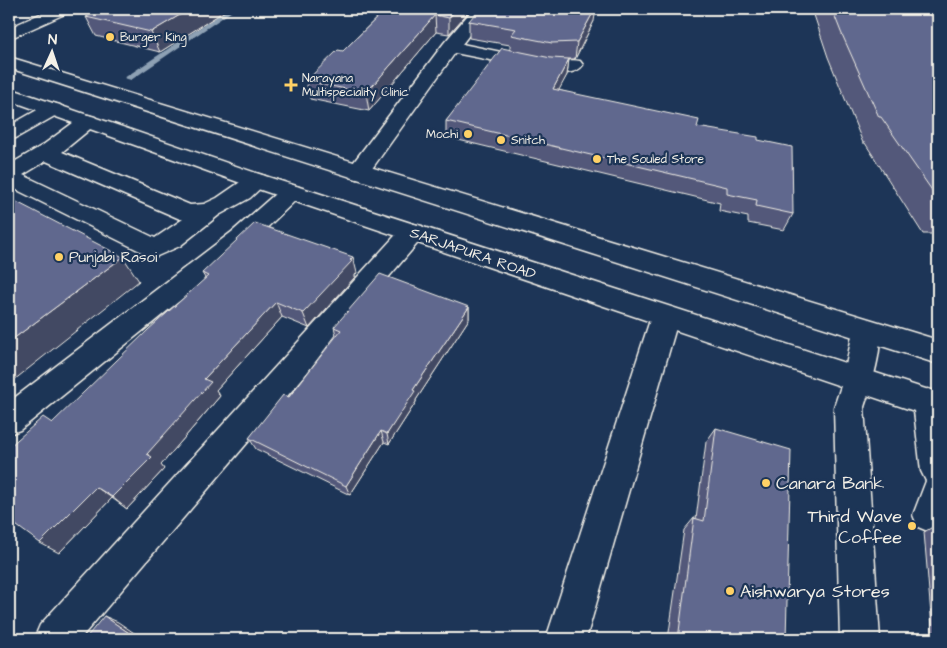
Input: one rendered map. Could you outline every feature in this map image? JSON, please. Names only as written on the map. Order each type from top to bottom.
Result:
[{"type":"main road","points":[[9,34],[63,9]]},
{"type":"main road","points":[[358,172],[380,146],[450,47],[482,9]]},
{"type":"main road","points":[[450,47],[550,67],[565,68],[574,64]]},
{"type":"main road","points":[[9,62],[938,352]]},
{"type":"main road","name":"SARJAPURA ROAD","points":[[9,94],[257,181],[933,404]]},
{"type":"main road","points":[[9,134],[53,109]]},
{"type":"main road","points":[[88,121],[50,149],[9,174],[9,177],[155,248],[172,240],[210,211],[237,198],[257,181]]},
{"type":"main road","points":[[50,149],[53,156],[188,213],[210,211]]},
{"type":"main road","points":[[9,420],[242,237],[290,192]]},
{"type":"main road","points":[[54,639],[413,232]]},
{"type":"main road","points":[[566,639],[665,317]]},
{"type":"main road","points":[[860,639],[849,407],[858,380],[867,331]]},
{"type":"main road","points":[[933,404],[938,470]]},
{"type":"building","points":[[102,9],[190,9],[151,32],[86,17]]},
{"type":"building","points":[[386,9],[456,9],[449,18],[435,15],[366,93],[306,81],[338,50],[343,51]]},
{"type":"building","points":[[479,9],[595,9],[577,42],[552,43],[511,35],[516,29],[469,21]]},
{"type":"building","points":[[832,9],[927,9],[938,25],[938,199],[881,117],[879,117]]},
{"type":"building","points":[[502,48],[551,58],[569,59],[553,89],[699,120],[697,127],[758,137],[758,140],[792,147],[793,214],[756,206],[757,200],[727,194],[727,187],[446,121]]},
{"type":"building","points":[[9,198],[123,257],[9,342]]},
{"type":"building","points":[[255,223],[353,257],[350,260],[352,261],[303,313],[276,302],[204,379],[211,382],[147,454],[152,457],[112,497],[96,487],[40,543],[9,520],[9,447],[43,417],[52,423],[148,330],[208,276],[202,273]]},
{"type":"building","points":[[380,274],[469,307],[413,390],[415,391],[387,434],[381,431],[346,486],[249,438],[283,395],[289,397],[341,330],[334,327]]},
{"type":"building","points":[[716,428],[791,450],[786,639],[678,639],[694,518],[704,521]]},
{"type":"building","points":[[104,616],[138,639],[85,639]]},
{"type":"waterway","points":[[128,78],[232,9]]},
{"type":"place","name":"Burger King","points":[[110,37]]},
{"type":"place","name":"Narayana Multispeciality Clinic","points":[[291,85]]},
{"type":"place","name":"Mochi","points":[[468,134]]},
{"type":"place","name":"Snitch","points":[[501,140]]},
{"type":"place","name":"The Souled Store","points":[[597,159]]},
{"type":"place","name":"Punjabi Rasoi","points":[[59,257]]},
{"type":"place","name":"Canara Bank","points":[[766,483]]},
{"type":"place","name":"Third Wave Coffee","points":[[912,526]]},
{"type":"place","name":"Aishwarya Stores","points":[[730,591]]}]
